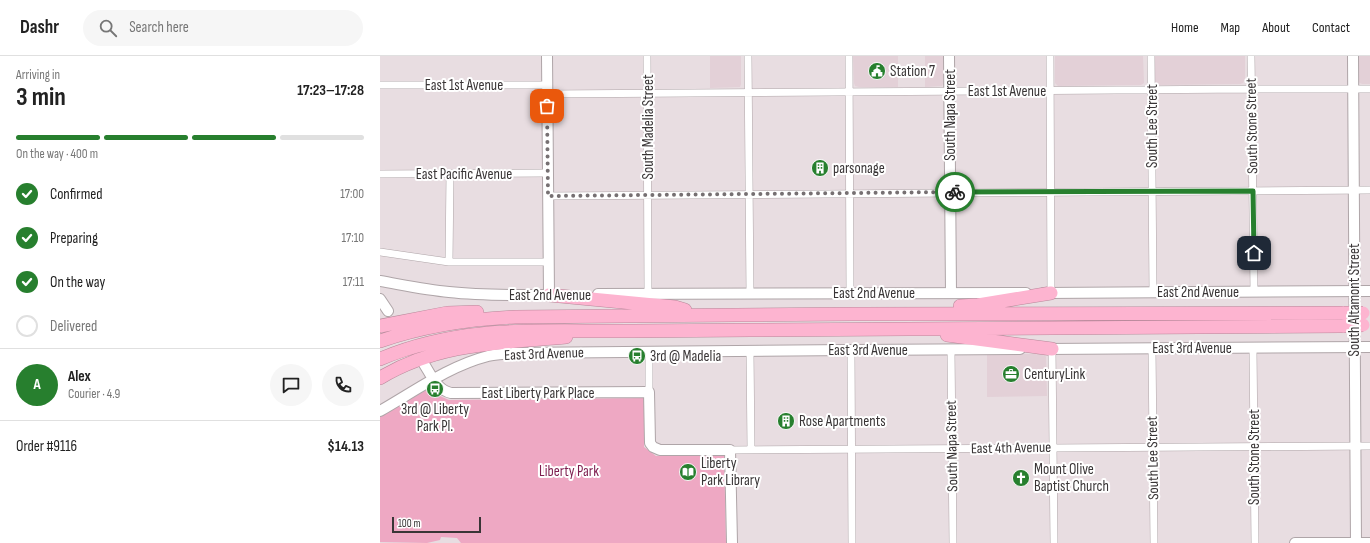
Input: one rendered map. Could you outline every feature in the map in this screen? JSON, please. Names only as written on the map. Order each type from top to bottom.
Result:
[{"type":"highway","points":[[910,314],[935,308],[978,305],[1051,293]]},
{"type":"highway","points":[[549,295],[675,307],[702,315]]},
{"type":"highway","points":[[380,326],[447,313],[533,311],[564,316]]},
{"type":"highway","points":[[380,341],[409,332],[452,323],[500,318],[564,316],[910,314],[1366,319]]},
{"type":"highway","points":[[380,359],[405,349],[440,340],[486,332],[552,330],[902,330],[1344,319]]},
{"type":"highway","points":[[902,330],[1052,349]]},
{"type":"highway","points":[[380,378],[408,363],[421,358],[465,347],[491,343],[634,331]]},
{"type":"street","points":[[547,56],[549,295]]},
{"type":"street","name":"South Madelia Street","points":[[647,56],[648,294]]},
{"type":"street","points":[[748,56],[750,294]]},
{"type":"street","points":[[849,56],[850,294]]},
{"type":"street","name":"South Napa Street","points":[[949,56],[951,293]]},
{"type":"street","points":[[1050,56],[1051,293]]},
{"type":"street","name":"South Lee Street","points":[[1151,56],[1153,292]]},
{"type":"street","name":"South Stone Street","points":[[1251,56],[1254,291]]},
{"type":"street","name":"South Altamont Street","points":[[1353,56],[1356,543]]},
{"type":"street","name":"East 1st Avenue","points":[[380,85],[547,89],[648,94],[1051,90],[1370,89]]},
{"type":"street","name":"East Pacific Avenue","points":[[380,174],[548,173]]},
{"type":"street","points":[[450,174],[450,262]]},
{"type":"street","points":[[548,196],[1370,190]]},
{"type":"street","points":[[380,252],[450,262],[548,262]]},
{"type":"street","name":"East 2nd Avenue","points":[[380,281],[450,293],[506,295],[1370,291]]},
{"type":"street","points":[[380,299],[388,312]]},
{"type":"street","name":"East 3rd Avenue","points":[[380,411],[433,380],[465,364],[489,356],[513,353],[1370,347]]},
{"type":"street","name":"South Lee Street","points":[[1152,348],[1154,543]]},
{"type":"street","name":"South Stone Street","points":[[1253,348],[1255,543]]},
{"type":"street","points":[[1052,349],[1054,543]]},
{"type":"street","points":[[851,350],[852,543]]},
{"type":"street","name":"South Napa Street","points":[[951,350],[953,543]]},
{"type":"street","points":[[750,351],[751,449]]},
{"type":"street","points":[[649,352],[650,392]]},
{"type":"street","name":"East Liberty Park Place","points":[[424,364],[440,389],[444,392],[451,393],[650,392]]},
{"type":"street","name":"East 4th Avenue","points":[[650,392],[650,443],[653,447],[660,450],[1153,446],[1370,446]]},
{"type":"street","points":[[730,450],[732,543]]},
{"type":"street","points":[[1295,543],[1370,543]]},
{"type":"shaded area","points":[[710,56],[741,56],[740,87],[710,88]]},
{"type":"shaded area","points":[[853,56],[898,56],[898,87],[855,86]]},
{"type":"shaded area","points":[[925,56],[943,56],[942,86],[925,87]]},
{"type":"shaded area","points":[[1055,56],[1143,56],[1144,83],[1141,85],[1058,86],[1055,83]]},
{"type":"shaded area","points":[[1155,56],[1245,56],[1245,79],[1243,83],[1240,84],[1157,85],[1155,83]]},
{"type":"shaded area","points":[[1357,56],[1370,56],[1370,84],[1362,84],[1358,82]]},
{"type":"shaded area","points":[[987,354],[1045,355],[1047,396],[987,397]]},
{"type":"green space","name":"Liberty Park","points":[[430,388],[440,396],[449,400],[644,398],[644,447],[656,456],[724,455],[726,543],[461,543],[457,538],[441,537],[440,540],[427,543],[380,542],[380,417]]},
{"type":"way so far","points":[[547,106],[548,196],[955,192]]},
{"type":"place","name":"Station 7","points":[[877,71]]},
{"type":"place","name":"parsonage","points":[[820,168]]},
{"type":"place","name":"3rd @ Madelia","points":[[637,356]]},
{"type":"place","name":"CenturyLink","points":[[1011,374]]},
{"type":"place","name":"3rd @ Liberty Park Pl.","points":[[435,389]]},
{"type":"place","name":"Rose Apartments","points":[[786,421]]},
{"type":"place","name":"Liberty Park Library","points":[[688,472]]},
{"type":"place","name":"Mount Olive Baptist Church","points":[[1021,478]]},
{"type":"route","points":[[955,192],[1253,191],[1254,253]]}]
